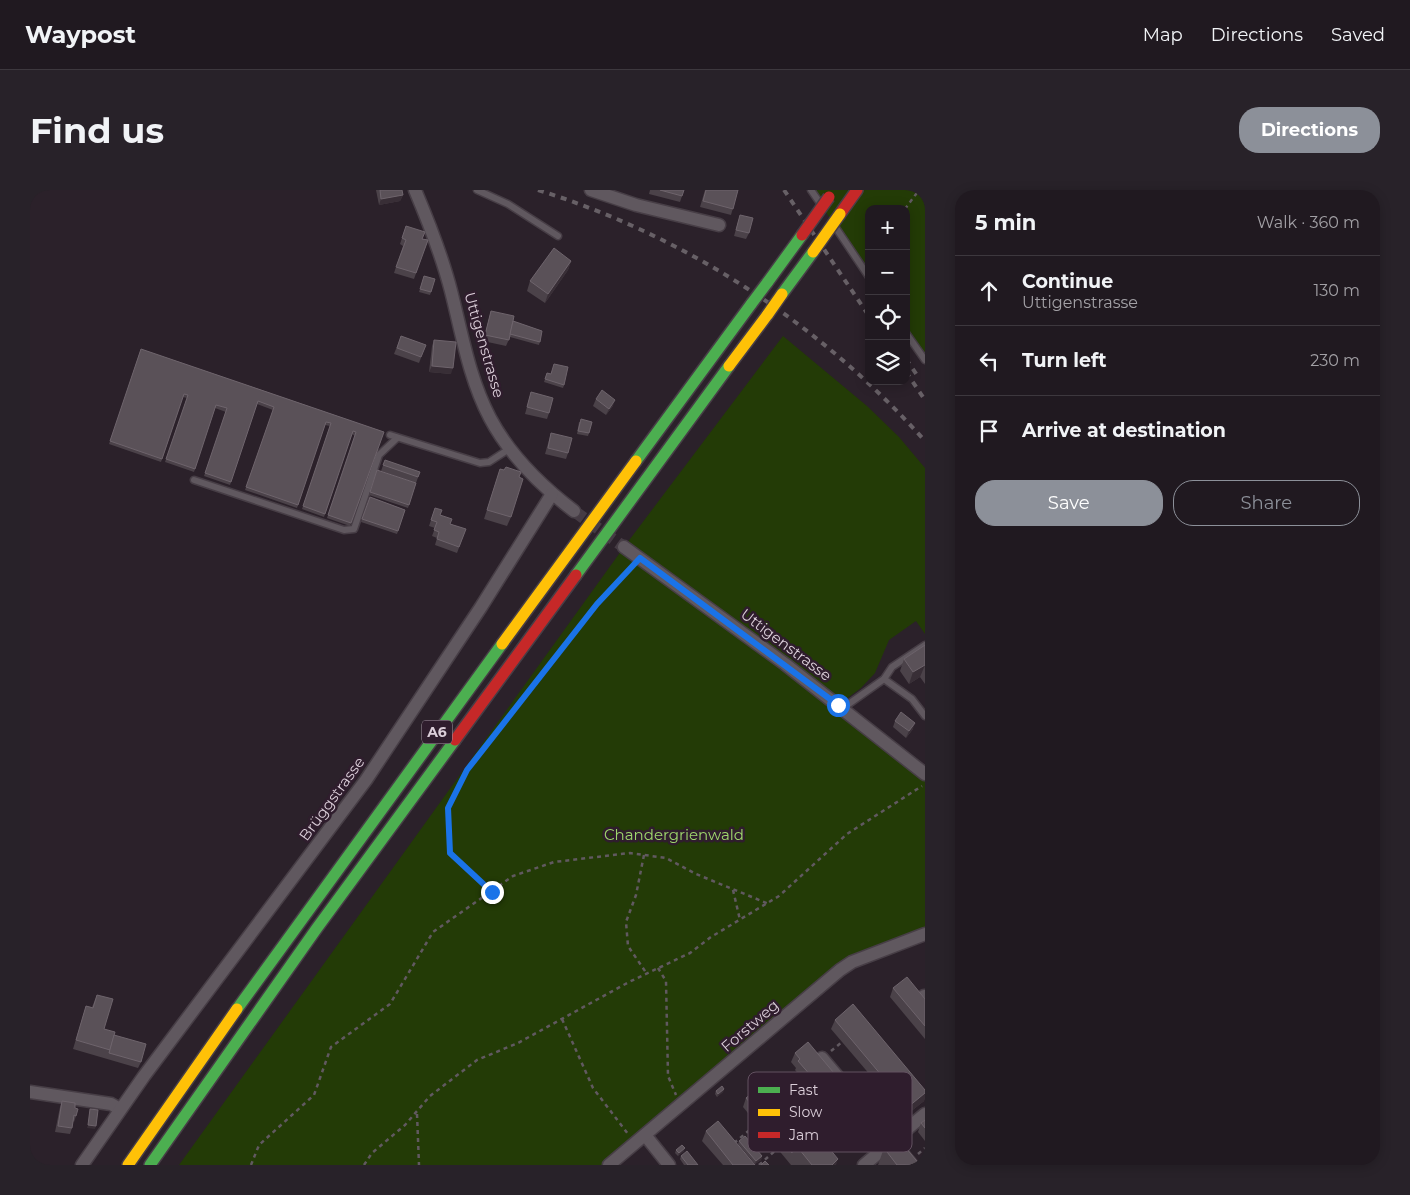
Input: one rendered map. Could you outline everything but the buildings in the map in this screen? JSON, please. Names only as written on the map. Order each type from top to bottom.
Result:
[{"type":"highway","name":"A6","points":[[150,1165],[317,928],[857,190]]},
{"type":"highway","name":"A6","points":[[128,1165],[264,970],[832,193]]},
{"type":"street","name":"Uttigenstrasse","points":[[415,190],[445,269],[478,391],[491,419],[509,449],[532,476],[574,511]]},
{"type":"street","points":[[591,190],[636,205],[719,225]]},
{"type":"street","name":"Brüggstrasse","points":[[82,1165],[120,1109],[351,801],[477,614],[552,494]]},
{"type":"street","name":"Uttigenstrasse","points":[[624,547],[843,708],[925,774]]},
{"type":"street","name":"Forstweg","points":[[609,1165],[840,970],[852,962],[925,934]]},
{"type":"street","points":[[822,1058],[834,1072]]},
{"type":"street","points":[[30,1092],[111,1104],[120,1109]]},
{"type":"street","points":[[912,1125],[925,1114]]},
{"type":"street","points":[[640,1139],[669,1165]]},
{"type":"street","points":[[864,1165],[879,1152]]},
{"type":"street","points":[[901,1152],[912,1165]]},
{"type":"lane","points":[[477,190],[508,204],[558,236]]},
{"type":"lane","points":[[811,190],[865,271]]},
{"type":"lane","points":[[910,338],[925,360]]},
{"type":"lane","points":[[390,436],[480,463],[489,462],[509,449]]},
{"type":"lane","points":[[194,480],[344,530],[354,529],[380,455],[397,438]]},
{"type":"lane","points":[[843,708],[884,679],[892,667],[925,645]]},
{"type":"lane","points":[[884,679],[912,699],[925,716]]},
{"type":"path","points":[[908,205],[919,190]]},
{"type":"path","points":[[492,892],[450,853],[448,808],[467,770],[597,604],[640,558]]},
{"type":"path","points":[[364,1165],[372,1153],[417,1114],[430,1096],[477,1060],[518,1043],[658,968],[690,953],[711,937],[769,904],[846,834],[925,783]]},
{"type":"path","points":[[251,1165],[259,1145],[314,1095],[331,1047],[390,1004],[433,932],[513,876],[554,862],[630,854],[644,855],[666,858],[733,890],[769,904]]},
{"type":"path","points":[[644,855],[636,895],[626,922],[628,946],[647,974]]},
{"type":"path","points":[[733,890],[740,920]]},
{"type":"path","points":[[658,968],[666,981],[668,1076],[681,1106]]},
{"type":"path","points":[[562,1019],[593,1088],[640,1139]]},
{"type":"path","points":[[417,1114],[419,1165]]},
{"type":"path","points":[[728,1146],[748,1132]]},
{"type":"path","points":[[733,1144],[739,1151]]},
{"type":"path","points":[[759,1165],[774,1152]]},
{"type":"green space","points":[[811,190],[925,190],[925,360],[910,339],[910,205],[865,205],[865,271]]},
{"type":"green space","name":"Chandergrienwald","points":[[783,336],[867,406],[899,437],[925,468],[925,634],[916,621],[889,640],[875,673],[861,688],[838,705],[925,774],[925,934],[852,962],[609,1165],[179,1165],[624,547]]},
{"type":"tunnel","points":[[574,511],[624,547]]},
{"type":"railway","points":[[538,190],[593,209],[647,233],[699,259],[748,289],[796,323],[841,359],[925,441]]},
{"type":"railway","points":[[784,190],[865,310]]},
{"type":"railway","points":[[910,365],[919,378]]},
{"type":"railway","points":[[910,378],[925,400]]},
{"type":"traffic: fast","points":[[767,283],[802,235]]},
{"type":"traffic: fast","points":[[782,294],[813,252]]},
{"type":"traffic: fast","points":[[752,303],[767,283]]},
{"type":"traffic: fast","points":[[636,461],[752,303]]},
{"type":"traffic: fast","points":[[576,575],[729,366]]},
{"type":"traffic: fast","points":[[237,1009],[502,644]]},
{"type":"traffic: fast","points":[[150,1165],[317,928],[455,740]]},
{"type":"traffic: slow","points":[[813,252],[840,214]]},
{"type":"traffic: slow","points":[[768,314],[782,294]]},
{"type":"traffic: slow","points":[[729,366],[768,314]]},
{"type":"traffic: slow","points":[[502,644],[636,461]]},
{"type":"traffic: slow","points":[[128,1165],[237,1009]]},
{"type":"traffic: jam","points":[[840,214],[857,190]]},
{"type":"traffic: jam","points":[[802,235],[829,197]]},
{"type":"traffic: jam","points":[[455,740],[576,575]]},
{"type":"route","points":[[492,892],[450,853],[448,808],[467,770],[597,604],[640,558],[838,705]]}]
